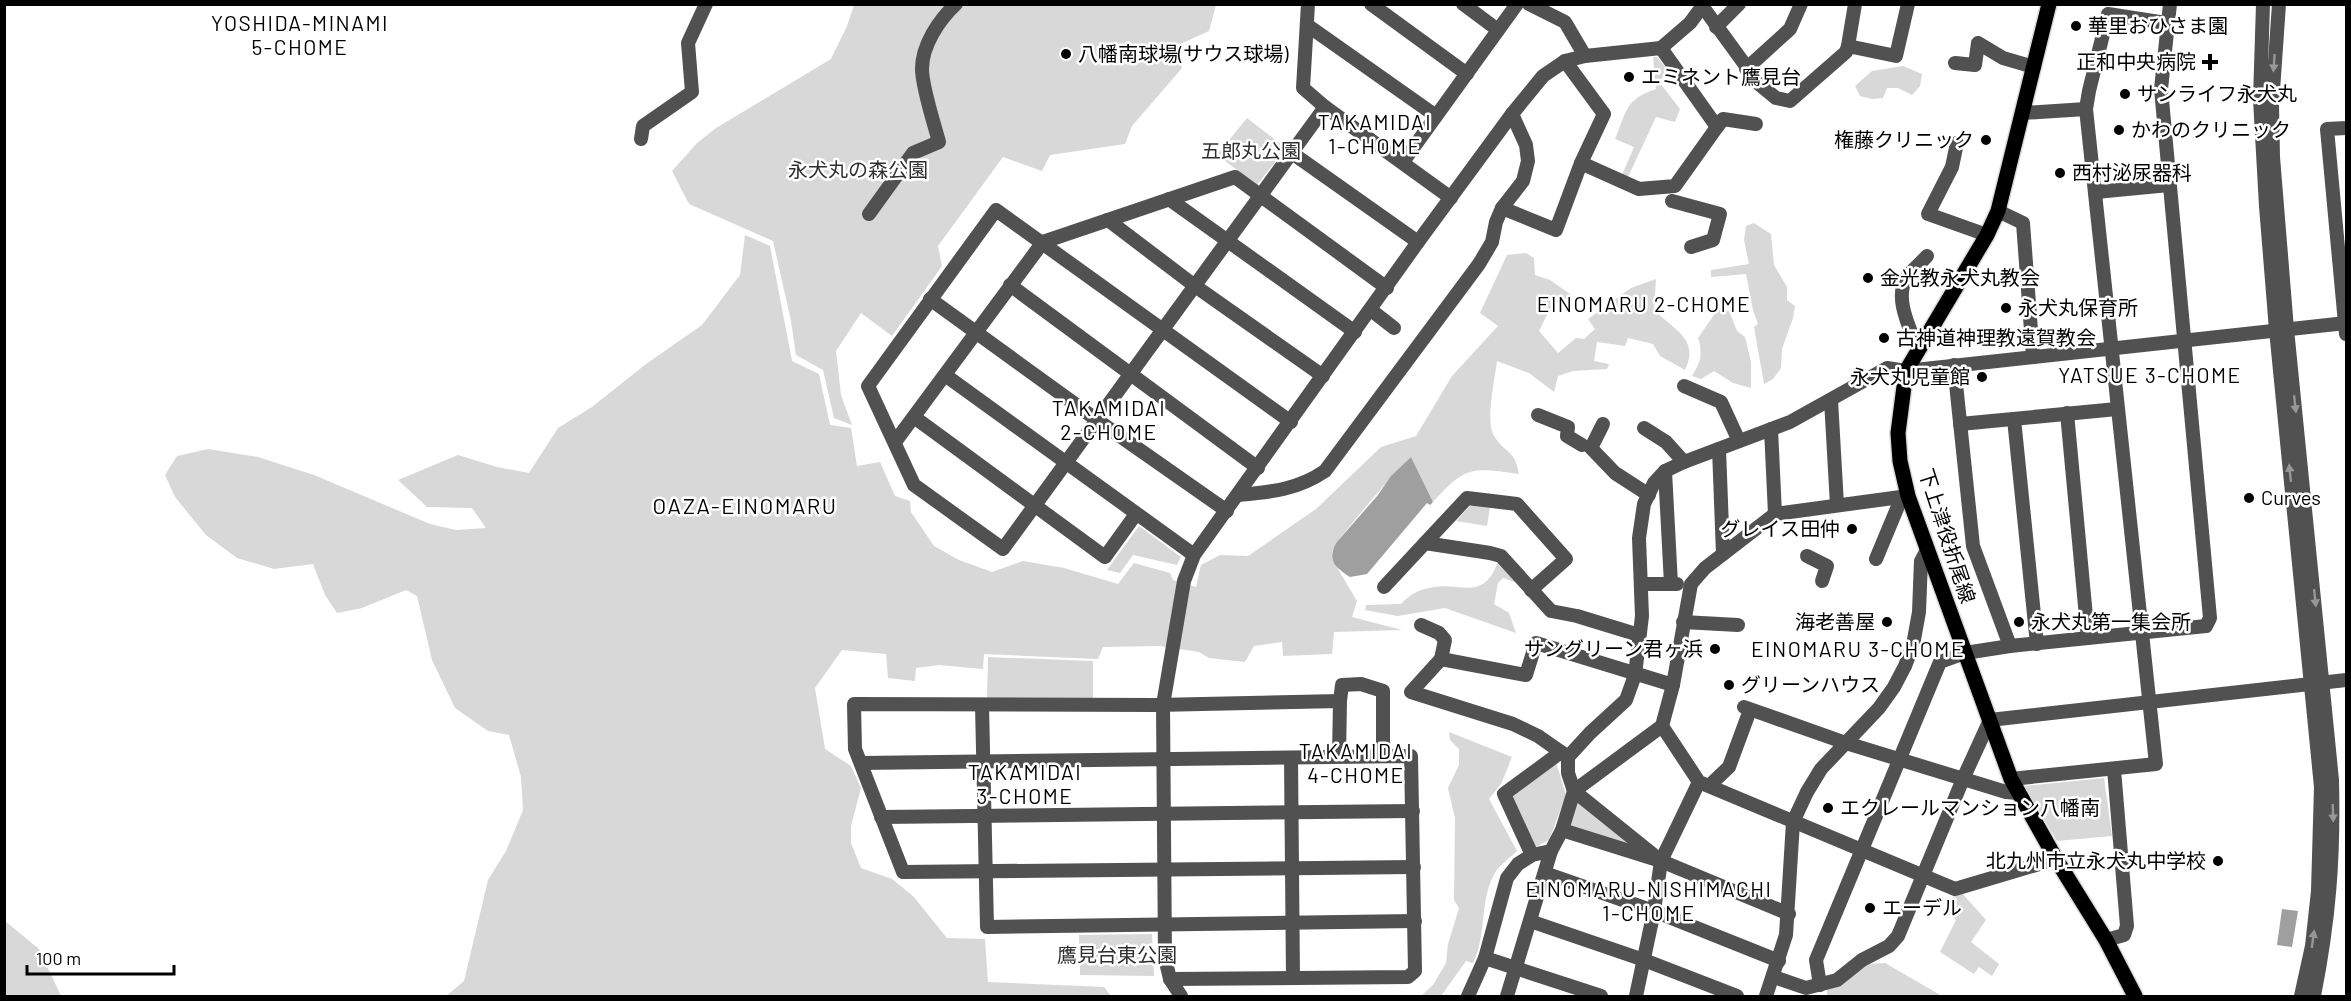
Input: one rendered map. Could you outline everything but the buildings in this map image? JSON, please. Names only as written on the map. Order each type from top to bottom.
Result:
[{"type":"main road","name":"下上津役折尾線","points":[[2049,4],[1998,211],[1987,235],[1906,370],[1898,433],[1900,460],[1904,498],[1927,550],[2011,779],[2056,859],[2106,940],[2135,996]]},
{"type":"street","points":[[641,139],[643,126],[692,92],[688,43],[705,4]]},
{"type":"street","points":[[868,214],[913,153],[939,142],[922,70],[923,57],[933,32],[956,4]]},
{"type":"street","points":[[1308,4],[1303,88],[1325,107],[1450,198]]},
{"type":"street","points":[[1371,4],[1467,74]]},
{"type":"street","points":[[1463,4],[1498,30]]},
{"type":"street","points":[[1402,162],[1517,4]]},
{"type":"street","points":[[1529,4],[1565,22],[1585,56]]},
{"type":"street","points":[[1716,27],[1739,4]]},
{"type":"street","points":[[1746,69],[1791,29],[1801,4]]},
{"type":"street","points":[[1181,996],[1170,979],[1165,958],[1163,705],[1184,581],[1194,555],[1450,198],[1543,76],[1565,61],[1585,56],[1661,48],[1685,28],[1703,6],[1746,69],[1759,84],[1776,98],[1790,101],[1846,52],[1855,4]]},
{"type":"street","points":[[1848,46],[1896,56],[1908,4]]},
{"type":"street","points":[[1820,985],[1816,960],[1940,662],[1965,653],[2010,646],[2206,626],[2210,618],[2161,89],[2166,23],[2170,4]]},
{"type":"street","points":[[2263,4],[2260,99],[2317,684],[2332,780],[2333,838],[2329,904],[2324,948],[2314,996]]},
{"type":"street","points":[[2279,4],[2272,136],[2281,330]]},
{"type":"street","points":[[2011,779],[2156,764],[2086,109],[2108,14],[2166,23]]},
{"type":"street","points":[[1306,25],[1436,116]]},
{"type":"street","points":[[1955,63],[1975,65],[1978,44],[2003,58],[2034,67]]},
{"type":"street","points":[[1661,48],[1717,127]]},
{"type":"street","points":[[1502,208],[1556,230],[1581,163],[1604,114],[1565,61]]},
{"type":"street","points":[[1291,422],[1163,330],[1043,242],[996,210],[868,386],[914,485],[1003,549],[1130,374],[1163,330],[1292,153],[1325,107]]},
{"type":"street","points":[[2023,113],[2086,109]]},
{"type":"street","points":[[1238,495],[1286,490],[1309,482],[1325,471],[1479,264],[1492,242],[1496,222],[1502,208],[1523,181],[1528,161],[1526,145],[1512,114]]},
{"type":"street","points":[[1581,163],[1639,189],[1675,186],[1723,119],[1756,124]]},
{"type":"street","points":[[1532,855],[1504,794],[1565,754],[1618,710],[1626,700],[1635,675],[1642,616],[1639,538],[1644,504],[1654,483],[1665,471],[1790,422],[1887,368],[1906,370],[2281,330],[2346,327],[2327,129],[2346,128]]},
{"type":"street","points":[[1957,143],[1952,167],[1928,214],[1987,235]]},
{"type":"street","points":[[1292,153],[1418,242]]},
{"type":"street","points":[[895,442],[1043,242],[1235,177],[1387,288]]},
{"type":"street","points":[[2096,192],[2169,185]]},
{"type":"street","points":[[1169,199],[1354,332]]},
{"type":"street","points":[[1671,201],[1720,214],[1713,240],[1691,247]]},
{"type":"street","points":[[1998,211],[2023,223],[2033,357]]},
{"type":"street","points":[[1108,220],[1195,286],[1323,376]]},
{"type":"street","points":[[1918,350],[1904,311],[1902,295],[1906,278],[1927,256]]},
{"type":"street","points":[[1010,285],[1258,468]]},
{"type":"street","points":[[930,299],[1227,511]]},
{"type":"street","points":[[1371,310],[1394,328]]},
{"type":"street","points":[[1954,365],[1973,546],[2010,646]]},
{"type":"street","points":[[945,375],[1194,555]]},
{"type":"street","points":[[1684,386],[1721,402],[1740,441]]},
{"type":"street","points":[[1831,400],[1837,505]]},
{"type":"street","points":[[1960,424],[2117,408]]},
{"type":"street","points":[[2067,413],[2088,638]]},
{"type":"street","points":[[1538,415],[1568,427],[1568,436],[1582,445]]},
{"type":"street","points":[[914,417],[1105,558],[1136,514]]},
{"type":"street","points":[[2014,419],[2037,644]]},
{"type":"street","points":[[1603,424],[1591,448],[1615,473],[1649,495]]},
{"type":"street","points":[[1644,428],[1666,442],[1684,462]]},
{"type":"street","points":[[1771,429],[1775,514]]},
{"type":"street","points":[[1719,449],[1723,554]]},
{"type":"street","points":[[1665,471],[1671,584]]},
{"type":"street","points":[[1384,587],[1467,498],[1517,504],[1566,559],[1531,590]]},
{"type":"street","points":[[1507,996],[1551,851],[1562,830],[1574,791],[1662,726],[1673,685],[1691,584],[1705,568],[1775,514],[1904,498]]},
{"type":"street","points":[[1876,559],[1904,498]]},
{"type":"street","points":[[1425,543],[1490,552],[1501,556],[1551,611],[1639,634]]},
{"type":"street","points":[[1766,996],[1786,935],[1793,822],[1821,769],[1879,708],[1905,666],[1913,645],[1919,612],[1921,561],[1927,550]]},
{"type":"street","points":[[1807,556],[1827,566],[1822,581]]},
{"type":"street","points":[[1641,584],[1691,584]]},
{"type":"street","points":[[1683,622],[1738,625]]},
{"type":"street","points":[[1420,625],[1439,633],[1445,640],[1441,659],[1411,692],[1513,724],[1538,736],[1565,754],[1574,791],[1661,861]]},
{"type":"street","points":[[1441,659],[1526,675],[1536,643],[1673,685]]},
{"type":"street","points":[[1774,977],[1806,988],[1837,980],[1862,960],[1889,946],[1898,936],[1962,779],[1990,720],[2346,680]]},
{"type":"street","points":[[1339,756],[1342,685],[1361,684],[1383,692],[1383,754]]},
{"type":"street","points":[[2301,996],[2312,946],[2321,838],[2317,684]]},
{"type":"street","points":[[1340,701],[1163,705],[855,704],[855,749],[903,872],[1414,867]]},
{"type":"street","points":[[982,705],[987,927],[1415,921]]},
{"type":"street","points":[[1636,996],[1654,911],[1661,861],[1705,784],[1729,767],[1747,709],[1899,760],[2006,792],[2018,793]]},
{"type":"street","points":[[1662,726],[1705,784],[1954,889],[2056,859]]},
{"type":"street","points":[[861,763],[1291,758],[1383,754],[1411,756],[1415,971],[1408,977],[1170,979]]},
{"type":"street","points":[[1291,758],[1293,978]]},
{"type":"street","points":[[2106,940],[2124,935],[2127,926],[2114,769]]},
{"type":"street","points":[[881,817],[1413,811]]},
{"type":"street","points":[[1562,830],[1661,861],[1789,914]]},
{"type":"street","points":[[1468,996],[1485,958],[1507,878],[1518,864],[1532,855],[1551,851]]},
{"type":"street","points":[[1545,873],[1654,911],[1779,961]]},
{"type":"street","points":[[1530,921],[1644,960],[1737,996]]},
{"type":"street","points":[[1485,958],[1601,996]]},
{"type":"green space","name":"永犬丸の森公園","points":[[854,5],[1216,5],[1209,31],[1176,46],[1182,68],[1132,126],[1125,144],[1050,155],[1042,171],[1003,157],[938,246],[942,266],[892,336],[861,313],[836,351],[841,395],[852,425],[834,418],[823,370],[796,355],[791,321],[773,241],[689,204],[672,171],[697,143],[716,128],[831,59]]},
{"type":"green space","points":[[1653,57],[1657,57],[1666,68],[1660,83],[1680,109],[1675,122],[1656,117],[1628,177],[1622,175],[1634,147],[1615,139],[1628,107],[1638,97],[1656,89]]},
{"type":"green space","points":[[1903,66],[1922,74],[1920,86],[1912,95],[1898,88],[1887,88],[1883,98],[1872,99],[1860,96],[1855,86],[1872,71]]},
{"type":"green space","name":"五郎丸公園","points":[[1247,118],[1286,148],[1257,185],[1217,155]]},
{"type":"green space","points":[[1754,223],[1771,234],[1774,265],[1787,287],[1787,300],[1795,306],[1782,349],[1781,368],[1773,379],[1764,384],[1754,327],[1758,324],[1746,274],[1711,277],[1711,270],[1749,264],[1744,240],[1746,226]]},
{"type":"green space","points":[[745,235],[770,246],[792,361],[819,374],[830,425],[851,428],[857,466],[880,462],[895,496],[910,501],[911,512],[934,546],[959,560],[992,572],[1023,561],[1064,568],[1118,584],[1134,563],[1170,573],[1173,580],[1196,587],[1201,565],[1220,555],[1248,556],[1316,509],[1381,447],[1416,436],[1452,376],[1498,326],[1480,313],[1507,255],[1526,253],[1534,258],[1535,275],[1550,280],[1573,296],[1555,314],[1548,313],[1539,331],[1558,353],[1576,338],[1584,339],[1595,329],[1588,319],[1631,288],[1656,279],[1654,310],[1683,336],[1689,350],[1689,359],[1685,370],[1660,356],[1653,344],[1628,338],[1625,346],[1597,342],[1594,361],[1609,364],[1607,369],[1573,371],[1558,376],[1554,392],[1529,373],[1497,361],[1490,410],[1491,429],[1498,442],[1515,460],[1519,474],[1490,470],[1470,472],[1453,481],[1433,502],[1411,457],[1363,510],[1336,543],[1332,552],[1332,559],[1357,601],[1352,617],[1402,630],[1334,632],[1332,654],[1283,656],[1282,642],[1254,646],[1245,662],[1209,658],[1199,652],[1160,646],[1103,647],[1098,659],[984,654],[983,669],[939,665],[916,668],[915,681],[888,678],[886,654],[842,650],[815,688],[825,749],[851,766],[861,788],[851,826],[851,843],[861,868],[892,879],[913,896],[947,938],[985,939],[988,982],[1104,987],[1111,996],[446,996],[464,981],[488,880],[506,851],[523,810],[521,777],[509,735],[488,731],[455,708],[432,660],[417,596],[406,590],[362,608],[337,613],[325,595],[313,564],[274,569],[237,558],[206,535],[175,497],[165,475],[177,456],[208,449],[258,457],[314,475],[430,524],[456,530],[486,528],[472,508],[427,507],[398,480],[458,455],[497,467],[529,473],[558,428],[592,407],[646,364],[702,325],[740,275]]},
{"type":"green space","points":[[1718,309],[1729,311],[1737,331],[1745,337],[1751,362],[1751,388],[1733,383],[1714,371],[1701,379],[1692,376],[1700,357],[1698,338]]},
{"type":"green space","points":[[1471,505],[1490,507],[1487,526],[1456,521]]},
{"type":"green space","points":[[1139,526],[1181,557],[1177,565],[1133,555],[1120,573],[1107,570]]},
{"type":"green space","points":[[1498,562],[1517,583],[1503,578],[1498,583],[1494,604],[1509,613],[1516,633],[1445,608],[1398,616],[1365,610],[1366,605],[1401,604],[1412,595],[1429,588],[1479,586],[1486,582]]},
{"type":"green space","points":[[988,657],[1093,661],[1093,698],[987,698]]},
{"type":"green space","points":[[1449,732],[1512,757],[1501,784],[1489,799],[1517,851],[1498,868],[1491,882],[1487,893],[1480,941],[1473,963],[1466,961],[1441,996],[1421,996],[1433,985],[1446,963],[1448,944],[1459,908],[1454,900],[1455,818],[1448,788],[1459,765],[1459,749],[1450,740]]},
{"type":"green space","points":[[1556,762],[1566,795],[1549,840],[1534,848],[1509,797]]},
{"type":"green space","points":[[2104,778],[2112,836],[2057,841],[2024,786]]},
{"type":"green space","points":[[1577,797],[1642,851],[1567,826]]},
{"type":"green space","points":[[1961,892],[1986,920],[1971,942],[1999,964],[1992,976],[1979,967],[1974,974],[1940,952],[1956,920],[1944,911],[1955,895]]},
{"type":"green space","points":[[5,921],[39,949],[61,996],[5,996]]},
{"type":"green space","name":"鷹見台東公園","points":[[1152,934],[1154,976],[1080,975],[1079,935]]},
{"type":"green space","points":[[1885,963],[1942,996],[1827,996],[1827,989],[1866,964]]},
{"type":"shaded area","points":[[1411,457],[1433,502],[1430,505],[1427,503],[1367,574],[1350,577],[1334,563],[1332,554],[1336,543],[1378,495],[1391,476]]},
{"type":"shaded area","points":[[2282,909],[2298,911],[2292,947],[2277,945]]},
{"type":"place","name":"華里おひさま園","points":[[2076,26]]},
{"type":"place","name":"八幡南球場(サウス球場)","points":[[1066,54]]},
{"type":"place","name":"正和中央病院","points":[[2210,62]]},
{"type":"place","name":"エミネント鷹見台","points":[[1629,77]]},
{"type":"place","name":"サンライフ永犬丸","points":[[2125,94]]},
{"type":"place","name":"かわのクリニック","points":[[2119,130]]},
{"type":"place","name":"権藤クリニック","points":[[1986,140]]},
{"type":"place","name":"西村泌尿器科","points":[[2060,173]]},
{"type":"place","name":"金光教永犬丸教会","points":[[1868,278]]},
{"type":"place","name":"永犬丸保育所","points":[[2006,308]]},
{"type":"place","name":"古神道神理教遠賀教会","points":[[1884,338]]},
{"type":"place","name":"永犬丸児童館","points":[[1982,377]]},
{"type":"place","name":"Curves","points":[[2249,498]]},
{"type":"place","name":"グレイス田仲","points":[[1852,529]]},
{"type":"place","name":"海老善屋","points":[[1887,622]]},
{"type":"place","name":"永犬丸第一集会所","points":[[2019,622]]},
{"type":"place","name":"サングリーン君ヶ浜","points":[[1715,649]]},
{"type":"place","name":"グリーンハウス","points":[[1729,685]]},
{"type":"place","name":"エクレールマンション八幡南","points":[[1828,808]]},
{"type":"place","name":"北九州市立永犬丸中学校","points":[[2218,861]]},
{"type":"place","name":"エーデル","points":[[1870,908]]},
{"type":"district","name":"YOSHIDA-MINAMI 5-CHOME","points":[[300,36]]},
{"type":"district","name":"TAKAMIDAI 1-CHOME","points":[[1375,135]]},
{"type":"district","name":"EINOMARU 2-CHOME","points":[[1644,305]]},
{"type":"district","name":"YATSUE 3-CHOME","points":[[2150,376]]},
{"type":"district","name":"TAKAMIDAI 2-CHOME","points":[[1109,421]]},
{"type":"district","name":"OAZA-EINOMARU","points":[[745,506]]},
{"type":"district","name":"EINOMARU 3-CHOME","points":[[1858,650]]},
{"type":"district","name":"TAKAMIDAI 4-CHOME","points":[[1356,764]]},
{"type":"district","name":"TAKAMIDAI 3-CHOME","points":[[1025,785]]},
{"type":"district","name":"EINOMARU-NISHIMACHI 1-CHOME","points":[[1649,902]]}]
